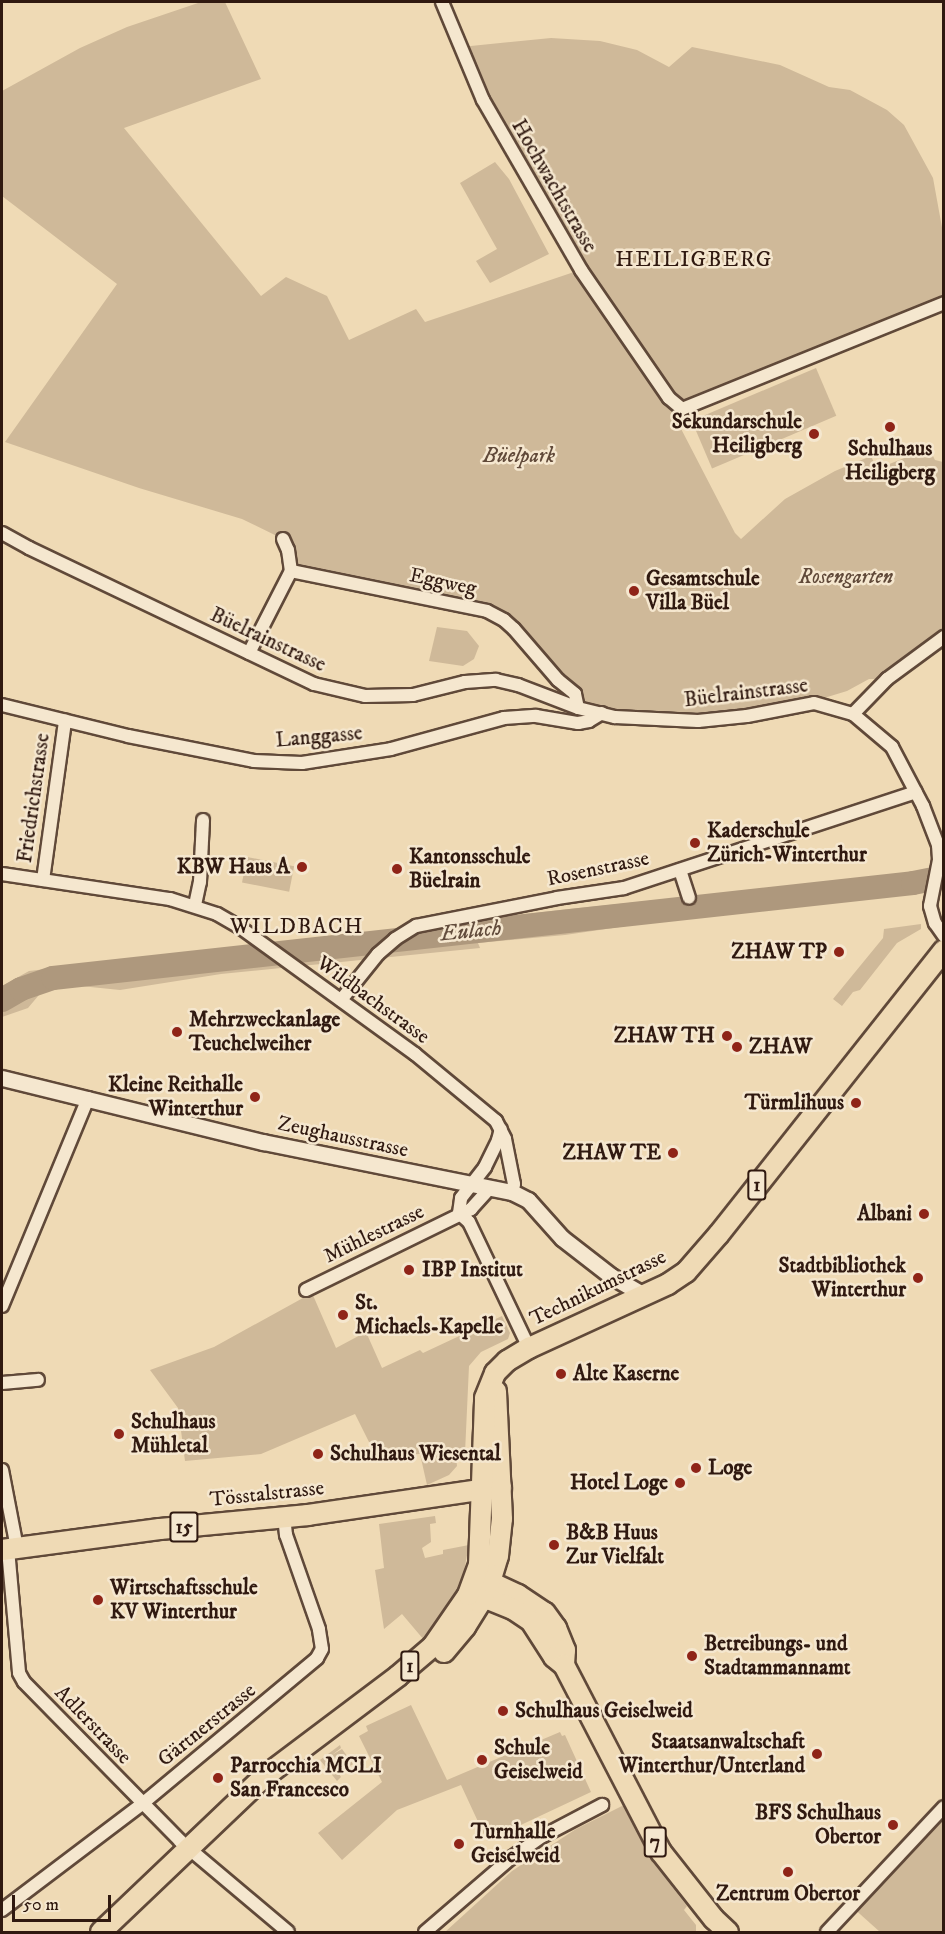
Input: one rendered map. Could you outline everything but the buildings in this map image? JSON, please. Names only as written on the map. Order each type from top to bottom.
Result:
[{"type":"main road","name":"Technikumstrasse","points":[[492,1488],[498,1396],[493,1380],[507,1361],[529,1348],[676,1280],[696,1262],[944,950]]},
{"type":"main road","name":"Tösstalstrasse","points":[[9,1549],[160,1529],[284,1517],[492,1488]]},
{"type":"main road","name":"1","points":[[101,1932],[264,1777],[433,1646],[458,1613],[482,1588],[500,1539],[492,1488]]},
{"type":"main road","name":"7","points":[[482,1588],[518,1595],[550,1619],[565,1650],[564,1665],[661,1852],[714,1919],[728,1932]]},
{"type":"street","name":"Hochwachtstrasse","points":[[442,2],[483,100],[575,260],[669,398],[682,409],[944,303]]},
{"type":"street","name":"Büelrainstrasse","points":[[2,533],[28,548],[314,684],[365,696],[413,696],[465,682],[496,680],[518,685],[579,708],[615,717],[698,721],[747,716],[814,703],[853,714]]},
{"type":"street","points":[[249,653],[291,571],[288,550],[283,539]]},
{"type":"street","name":"Eggweg","points":[[291,571],[486,611],[504,620],[520,635],[558,680],[575,694],[579,708]]},
{"type":"street","points":[[944,637],[886,679],[853,714],[892,747],[916,792],[938,845],[930,906],[935,923],[944,936]]},
{"type":"street","name":"Langgasse","points":[[2,705],[65,721],[254,761],[302,763],[391,749],[504,718],[536,716],[578,723],[589,721],[602,713]]},
{"type":"street","name":"Friedrichstrasse","points":[[43,880],[65,721]]},
{"type":"street","name":"Rosenstrasse","points":[[341,1000],[378,954],[411,928],[434,921],[624,888],[916,792]]},
{"type":"street","points":[[195,905],[200,882],[203,820]]},
{"type":"street","name":"Rosenstrasse","points":[[680,870],[689,898]]},
{"type":"street","name":"Wildbachstrasse","points":[[2,874],[170,898],[217,914],[341,1000],[459,1089],[501,1128]]},
{"type":"street","name":"Zeughausstrasse","points":[[2,1078],[263,1142],[512,1192],[528,1200],[562,1238],[578,1251],[621,1283],[645,1296]]},
{"type":"street","points":[[2,1306],[88,1098]]},
{"type":"street","points":[[485,1167],[501,1128]]},
{"type":"street","points":[[501,1128],[514,1184],[512,1192]]},
{"type":"street","points":[[510,1171],[501,1159],[491,1161],[461,1198],[459,1214],[469,1222],[529,1348]]},
{"type":"street","name":"Mühlestrasse","points":[[306,1290],[471,1209],[490,1188]]},
{"type":"street","points":[[2,1383],[38,1380]]},
{"type":"street","name":"Adlerstrasse","points":[[2,1470],[19,1673],[24,1682],[142,1804],[189,1849],[288,1932]]},
{"type":"street","name":"Gärtnerstrasse","points":[[2,1910],[142,1804],[311,1666],[322,1649],[319,1629],[286,1535],[284,1517]]},
{"type":"street","points":[[425,1932],[511,1858],[543,1836],[602,1805]]},
{"type":"street","points":[[826,1932],[944,1807]]},
{"type":"green space","name":"Büelpark","points":[[201,2],[225,2],[261,79],[124,128],[261,296],[286,277],[327,296],[349,340],[416,309],[425,322],[580,270],[461,47],[551,38],[600,41],[637,50],[669,67],[692,47],[780,65],[829,87],[850,90],[887,110],[904,125],[933,178],[943,233],[943,303],[682,409],[677,421],[735,533],[741,539],[785,499],[835,471],[871,456],[877,469],[929,448],[935,460],[943,462],[943,637],[887,679],[869,679],[847,691],[801,705],[698,721],[578,708],[504,620],[291,571],[283,539],[242,519],[139,488],[5,442],[117,284],[2,196],[2,91],[80,48],[127,27]]},
{"type":"green space","points":[[495,162],[509,179],[549,254],[490,283],[476,261],[497,249],[460,183]]},
{"type":"green space","points":[[816,368],[836,416],[712,469],[692,421]]},
{"type":"green space","points":[[437,627],[467,631],[479,646],[474,659],[463,666],[429,661]]},
{"type":"green space","points":[[247,857],[294,866],[289,892],[242,883]]},
{"type":"green space","points":[[936,873],[924,886],[702,912],[702,915],[565,935],[478,943],[480,948],[221,974],[120,990],[61,984],[44,989],[28,1008],[2,1017],[2,986],[29,971],[569,909],[836,882],[837,887]]},
{"type":"green space","points":[[921,924],[921,929],[897,943],[860,990],[853,992],[842,1006],[833,999],[883,938],[884,929]]},
{"type":"green space","points":[[312,1293],[336,1348],[366,1332],[382,1368],[420,1350],[423,1353],[502,1316],[510,1333],[508,1339],[481,1352],[469,1366],[465,1453],[456,1456],[457,1466],[449,1475],[427,1485],[420,1454],[376,1456],[355,1414],[261,1454],[185,1461],[178,1408],[150,1370],[214,1347]]},
{"type":"green space","points":[[435,1516],[436,1523],[430,1524],[431,1542],[422,1548],[425,1558],[443,1554],[443,1550],[469,1545],[464,1571],[453,1600],[424,1640],[402,1614],[384,1629],[375,1570],[384,1568],[379,1524]]},
{"type":"green space","points":[[411,1705],[447,1780],[560,1732],[562,1736],[565,1735],[591,1792],[487,1841],[461,1785],[397,1810],[342,1860],[318,1833],[382,1782],[359,1736],[368,1731],[366,1726]]},
{"type":"green space","points":[[340,1745],[341,1748],[332,1755],[342,1749],[353,1764],[339,1774],[341,1777],[337,1781],[320,1760]]},
{"type":"green space","points":[[624,1805],[652,1861],[687,1906],[684,1910],[696,1925],[696,1932],[445,1932],[512,1871],[576,1829]]},
{"type":"green space","points":[[943,1807],[943,1932],[880,1932],[851,1906]]},
{"type":"waterway","name":"Eulach","points":[[2,1000],[21,989],[53,978],[913,883],[944,877]]},
{"type":"place","name":"Schulhaus Heiligberg","points":[[890,427]]},
{"type":"place","name":"Sekundarschule Heiligberg","points":[[814,434]]},
{"type":"place","name":"Gesamtschule Villa Büel","points":[[634,591]]},
{"type":"place","name":"Kaderschule Zürich-Winterthur","points":[[695,843]]},
{"type":"place","name":"KBW Haus A","points":[[302,867]]},
{"type":"place","name":"Kantonsschule Büelrain","points":[[397,869]]},
{"type":"place","name":"ZHAW TP","points":[[839,952]]},
{"type":"place","name":"Mehrzweckanlage Teuchelweiher","points":[[177,1032]]},
{"type":"place","name":"ZHAW TH","points":[[727,1036]]},
{"type":"place","name":"ZHAW","points":[[737,1047]]},
{"type":"place","name":"Kleine Reithalle Winterthur","points":[[255,1097]]},
{"type":"place","name":"Türmlihuus","points":[[856,1103]]},
{"type":"place","name":"ZHAW TE","points":[[673,1153]]},
{"type":"place","name":"Albani","points":[[924,1214]]},
{"type":"place","name":"IBP Institut","points":[[409,1270]]},
{"type":"place","name":"Stadtbibliothek Winterthur","points":[[918,1278]]},
{"type":"place","name":"St. Michaels-Kapelle","points":[[343,1315]]},
{"type":"place","name":"Alte Kaserne","points":[[561,1374]]},
{"type":"place","name":"Schulhaus Mühletal","points":[[119,1434]]},
{"type":"place","name":"Schulhaus Wiesental","points":[[318,1454]]},
{"type":"place","name":"Loge","points":[[696,1468]]},
{"type":"place","name":"Hotel Loge","points":[[680,1483]]},
{"type":"place","name":"B&B Huus Zur Vielfalt","points":[[554,1545]]},
{"type":"place","name":"Wirtschaftsschule KV Winterthur","points":[[98,1600]]},
{"type":"place","name":"Betreibungs- und Stadtammannamt","points":[[692,1656]]},
{"type":"place","name":"Schulhaus Geiselweid","points":[[503,1711]]},
{"type":"place","name":"Staatsanwaltschaft Winterthur/Unterland","points":[[817,1754]]},
{"type":"place","name":"Schule Geiselweid","points":[[482,1760]]},
{"type":"place","name":"Parrocchia MCLI San Francesco","points":[[218,1778]]},
{"type":"place","name":"BFS Schulhaus Obertor","points":[[893,1825]]},
{"type":"place","name":"Turnhalle Geiselweid","points":[[459,1844]]},
{"type":"place","name":"Zentrum Obertor","points":[[788,1872]]},
{"type":"district","name":"HEILIGBERG","points":[[694,260]]},
{"type":"district","name":"WILDBACH","points":[[297,927]]},
{"type":"park label","name":"Rosengarten","points":[[846,577]]}]
